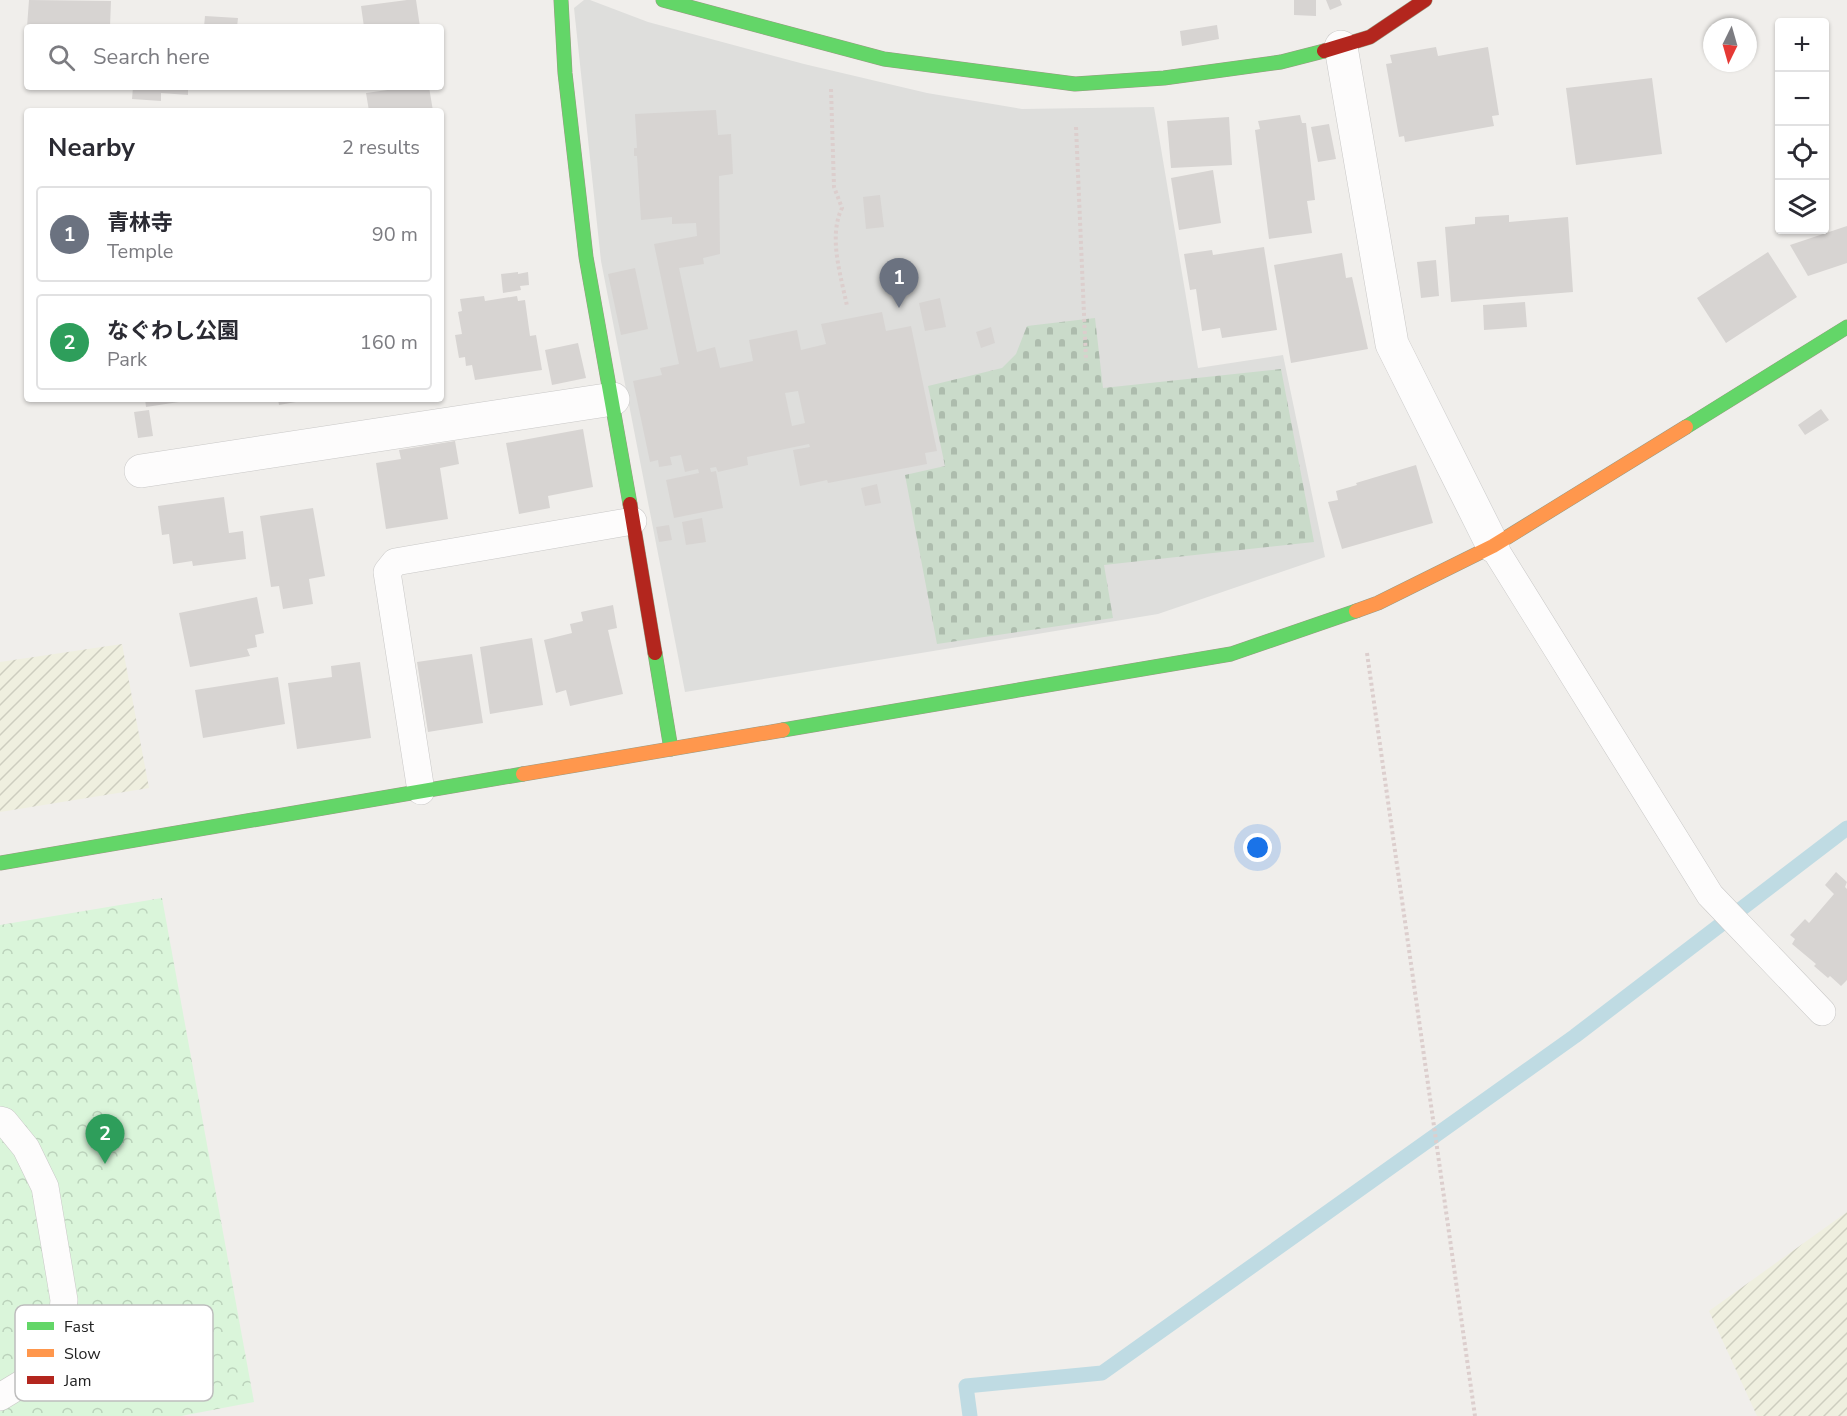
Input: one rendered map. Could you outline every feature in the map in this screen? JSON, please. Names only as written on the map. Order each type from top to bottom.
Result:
[{"type":"street","points":[[561,0],[565,73],[586,257],[613,399],[671,749]]},
{"type":"street","points":[[663,0],[884,59],[1075,84],[1164,78],[1281,62],[1370,37],[1425,0]]},
{"type":"street","points":[[1341,47],[1392,344],[1493,546]]},
{"type":"street","points":[[0,863],[1231,654],[1378,603],[1493,546],[1847,327]]},
{"type":"street","points":[[141,471],[613,399]]},
{"type":"lane","points":[[421,791],[387,572],[395,562],[633,521]]},
{"type":"lane","points":[[1493,546],[1710,895],[1822,1012]]},
{"type":"lane","points":[[0,1120],[4,1121],[26,1148],[45,1187],[63,1305]]},
{"type":"lane","points":[[0,1397],[15,1388]]},
{"type":"path","points":[[830,45],[834,187],[842,208],[837,220],[838,264],[847,306]]},
{"type":"path","points":[[1075,84],[1086,361]]},
{"type":"path","points":[[1361,609],[1475,1416]]},
{"type":"shaded area","points":[[584,0],[590,0],[648,22],[804,64],[927,93],[1022,109],[1154,107],[1198,368],[1283,355],[1325,557],[1158,614],[685,692],[601,261],[574,8]]},
{"type":"green space","points":[[1095,318],[1103,388],[1281,369],[1314,542],[1104,565],[1113,618],[937,644],[905,475],[945,466],[928,386],[1002,368],[1016,354],[1027,326]]},
{"type":"green space","points":[[122,644],[149,788],[0,812],[0,662]]},
{"type":"green space","points":[[162,898],[254,1402],[181,1416],[0,1416],[0,925]]},
{"type":"green space","points":[[1847,1212],[1847,1416],[1757,1416],[1709,1311]]},
{"type":"building","points":[[29,0],[111,1],[110,24],[27,24]]},
{"type":"building","points":[[416,0],[420,24],[364,24],[361,6]]},
{"type":"building","points":[[1294,0],[1316,0],[1316,16],[1294,15]]},
{"type":"building","points":[[1326,0],[1340,0],[1342,5],[1330,10]]},
{"type":"building","points":[[205,16],[238,18],[237,24],[204,24]]},
{"type":"building","points":[[1217,25],[1219,39],[1182,46],[1180,31]]},
{"type":"building","points":[[1436,47],[1438,56],[1488,47],[1499,115],[1492,116],[1494,126],[1405,142],[1404,136],[1399,137],[1386,64],[1392,63],[1390,55]]},
{"type":"building","points":[[1652,78],[1662,154],[1576,165],[1566,88]]},
{"type":"building","points":[[133,90],[188,90],[188,95],[161,93],[161,101],[132,99]]},
{"type":"building","points":[[388,90],[430,90],[432,108],[368,108],[366,93]]},
{"type":"building","points":[[716,110],[718,135],[731,134],[733,174],[719,176],[720,254],[703,258],[704,264],[679,268],[697,352],[715,347],[720,368],[753,361],[749,340],[797,330],[801,350],[826,344],[821,324],[882,312],[886,331],[911,326],[937,451],[925,453],[927,464],[828,483],[827,480],[800,486],[793,450],[810,447],[809,444],[747,457],[748,465],[718,472],[716,467],[710,468],[711,472],[716,471],[723,508],[674,518],[666,480],[699,473],[698,469],[685,472],[681,455],[670,457],[672,465],[659,467],[658,460],[650,462],[633,381],[662,375],[660,368],[679,364],[654,244],[697,236],[696,223],[672,224],[672,217],[641,220],[637,156],[634,156],[634,148],[637,148],[635,114]],"holes":[[[798,391],[805,423],[792,426],[785,393]]]},
{"type":"building","points":[[1300,115],[1302,123],[1306,123],[1315,200],[1307,201],[1312,233],[1269,239],[1255,130],[1260,129],[1258,121]]},
{"type":"building","points":[[1229,117],[1232,165],[1171,168],[1167,121]]},
{"type":"building","points":[[1329,124],[1336,159],[1318,162],[1311,127]]},
{"type":"building","points":[[1213,170],[1221,223],[1179,230],[1171,178]]},
{"type":"building","points":[[880,195],[884,227],[866,229],[863,197]]},
{"type":"building","points":[[1509,215],[1509,222],[1568,217],[1573,292],[1451,302],[1445,227],[1475,224],[1475,217]]},
{"type":"building","points":[[1847,226],[1847,263],[1808,276],[1790,245],[1829,234],[1829,232]]},
{"type":"building","points":[[1264,247],[1277,330],[1222,338],[1220,328],[1202,331],[1196,289],[1190,290],[1184,254],[1212,250],[1213,255]]},
{"type":"building","points":[[1768,252],[1797,297],[1726,343],[1697,298]]},
{"type":"building","points":[[1342,253],[1346,278],[1352,277],[1368,349],[1291,363],[1274,265]]},
{"type":"building","points":[[1436,260],[1439,296],[1421,298],[1417,262]]},
{"type":"building","points":[[635,268],[648,329],[621,335],[608,274]]},
{"type":"building","points":[[518,272],[518,274],[528,272],[529,285],[520,286],[521,290],[503,293],[501,274]]},
{"type":"building","points":[[484,296],[485,301],[517,296],[518,301],[525,300],[530,336],[536,335],[542,370],[475,380],[472,365],[466,366],[465,357],[459,358],[455,335],[462,334],[458,312],[462,311],[460,299]]},
{"type":"building","points":[[940,298],[946,327],[925,331],[919,303]]},
{"type":"building","points":[[1525,302],[1527,327],[1484,330],[1483,305]]},
{"type":"building","points":[[991,327],[995,343],[981,348],[976,332]]},
{"type":"building","points":[[578,343],[586,378],[552,385],[545,350]]},
{"type":"building","points":[[145,402],[179,402],[146,407]]},
{"type":"building","points":[[278,402],[296,402],[279,405]]},
{"type":"building","points":[[1821,409],[1829,420],[1805,435],[1798,425]]},
{"type":"building","points":[[149,410],[153,436],[138,438],[134,412]]},
{"type":"building","points":[[583,429],[593,487],[548,496],[550,508],[519,514],[506,443]]},
{"type":"building","points":[[455,441],[459,464],[440,468],[448,519],[386,529],[376,463],[401,459],[399,450]]},
{"type":"building","points":[[1416,465],[1433,523],[1342,549],[1328,502],[1338,500],[1336,491]]},
{"type":"building","points":[[877,484],[881,503],[865,506],[861,488]]},
{"type":"building","points":[[224,497],[229,533],[243,531],[246,559],[193,566],[192,561],[173,564],[169,534],[162,535],[158,506]]},
{"type":"building","points":[[313,508],[325,576],[309,579],[313,604],[283,609],[279,586],[271,587],[260,516]]},
{"type":"building","points":[[702,518],[706,542],[686,545],[682,522]]},
{"type":"building","points":[[669,525],[672,540],[659,542],[656,527]]},
{"type":"building","points":[[257,597],[264,633],[255,635],[257,647],[247,649],[250,656],[190,667],[179,613]]},
{"type":"building","points":[[613,605],[617,628],[608,630],[623,694],[570,706],[566,690],[556,693],[544,640],[572,633],[570,624],[583,621],[581,612]]},
{"type":"building","points":[[532,638],[543,705],[490,714],[480,647]]},
{"type":"building","points":[[472,654],[483,723],[428,732],[417,662]]},
{"type":"building","points":[[360,662],[371,738],[297,749],[288,683],[332,677],[331,666]]},
{"type":"building","points":[[278,677],[285,724],[203,738],[195,690]]},
{"type":"building","points":[[1836,872],[1847,882],[1845,887],[1847,889],[1847,980],[1841,986],[1814,966],[1816,964],[1792,944],[1795,939],[1790,935],[1805,919],[1809,923],[1834,894],[1825,885]]},
{"type":"waterway","points":[[970,1416],[966,1386],[1102,1373],[1575,1036],[1847,828]]},
{"type":"traffic: fast","points":[[561,0],[565,73],[586,257],[630,504]]},
{"type":"traffic: fast","points":[[663,0],[884,59],[1075,84],[1164,78],[1281,62],[1324,51]]},
{"type":"traffic: fast","points":[[1686,427],[1847,327]]},
{"type":"traffic: fast","points":[[783,730],[1231,654],[1356,611]]},
{"type":"traffic: fast","points":[[655,653],[671,749]]},
{"type":"traffic: fast","points":[[0,863],[523,774]]},
{"type":"traffic: slow","points":[[1356,611],[1378,603],[1493,546],[1686,427]]},
{"type":"traffic: slow","points":[[523,774],[783,730]]},
{"type":"traffic: jam","points":[[1324,51],[1370,37],[1425,0]]},
{"type":"traffic: jam","points":[[630,504],[655,653]]},
{"type":"place","name":"青林寺","points":[[899,308]]},
{"type":"place","name":"なぐわし公園","points":[[105,1164]]}]
